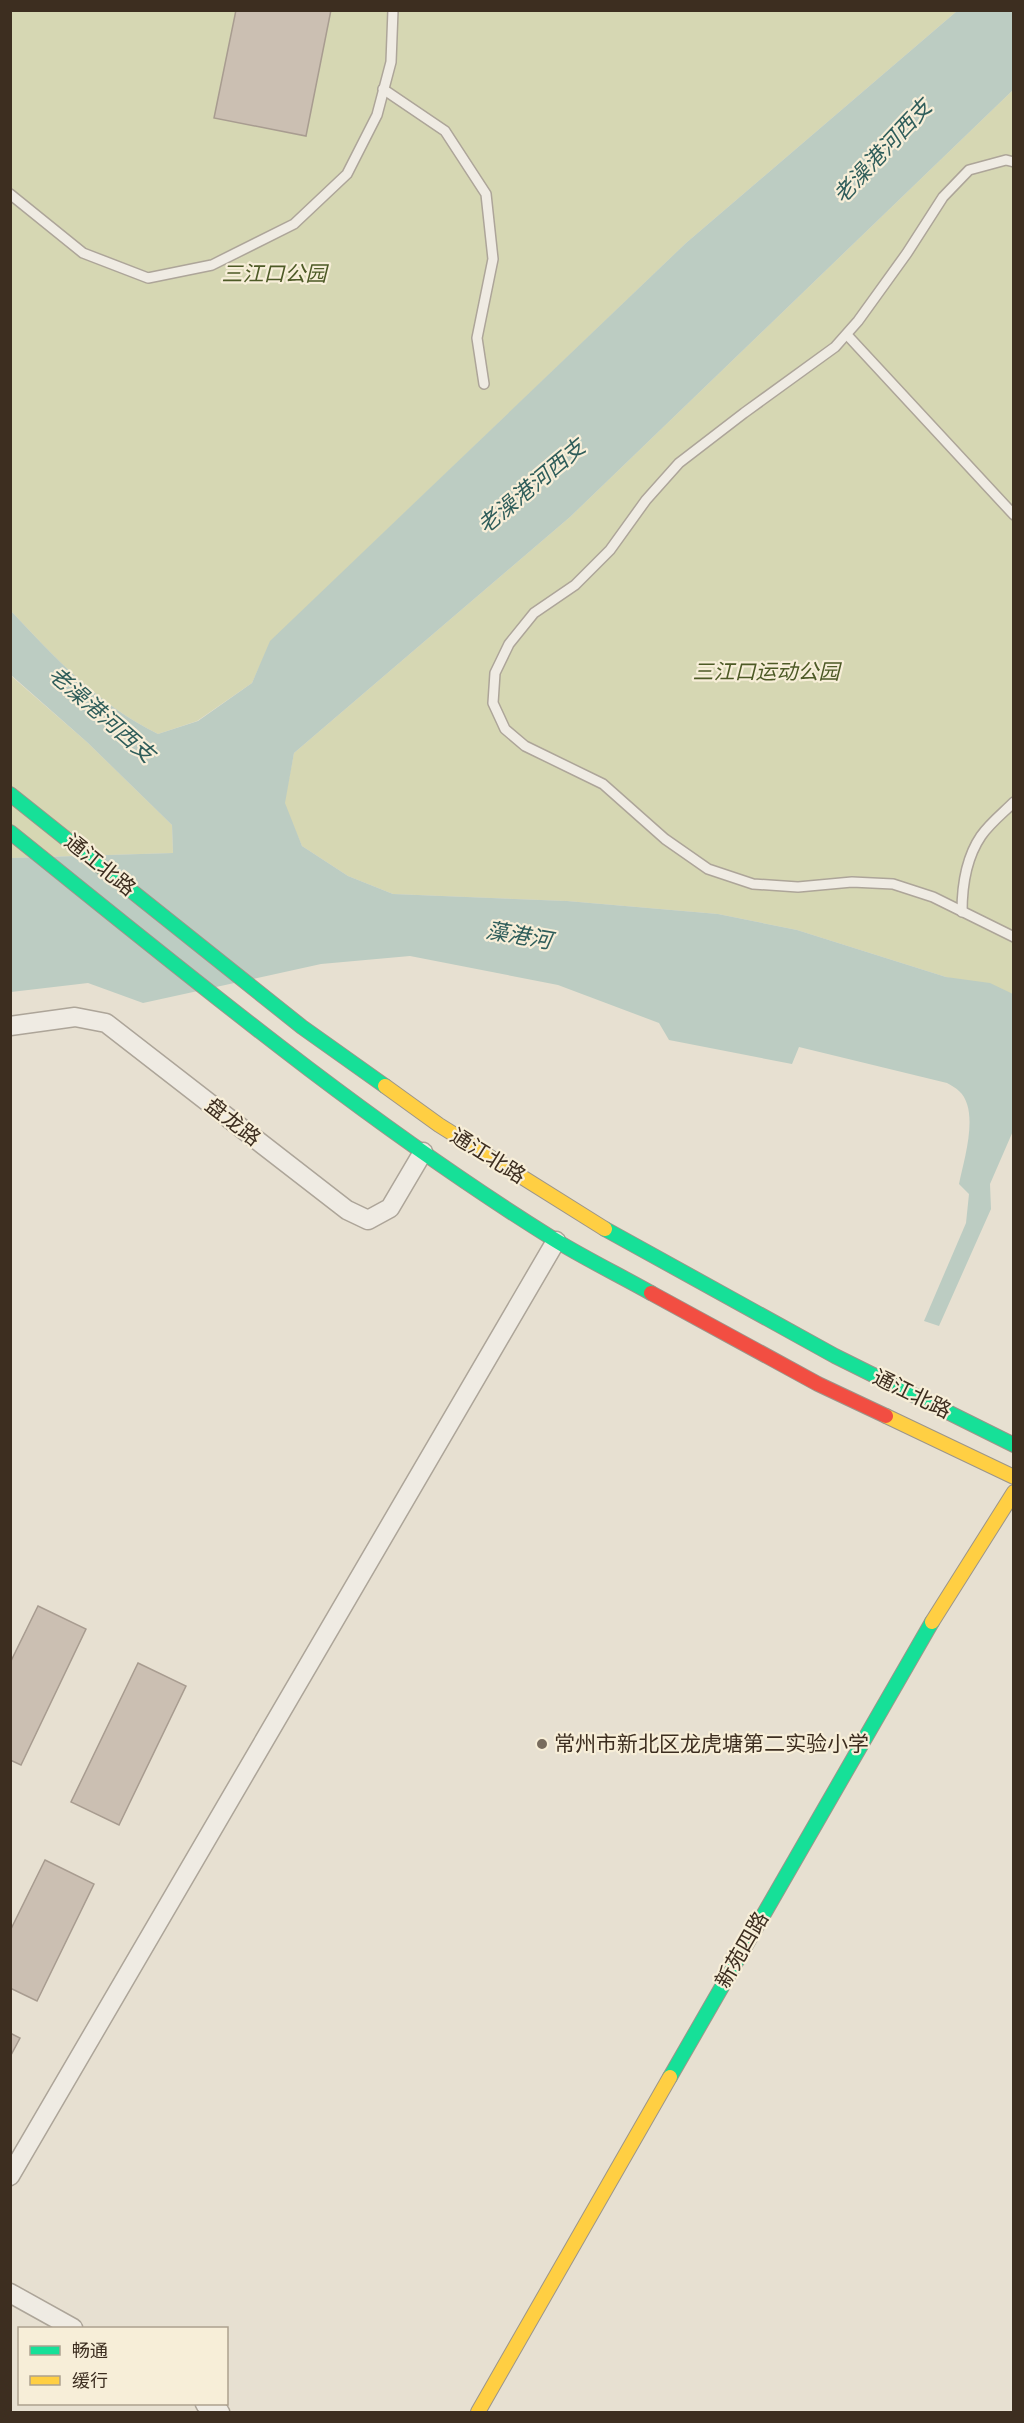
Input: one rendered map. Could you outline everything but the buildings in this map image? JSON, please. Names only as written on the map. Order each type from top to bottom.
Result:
[{"type":"main road","name":"通江北路","points":[[10,794],[272,1004],[440,1125],[582,1216],[835,1356],[1014,1445]]},
{"type":"main road","name":"通江北路","points":[[10,832],[285,1052],[423,1152],[556,1241],[818,1384],[1014,1477]]},
{"type":"main road","name":"新苑四路","points":[[478,2412],[911,1656],[1014,1492]]},
{"type":"street","name":"盘龙路","points":[[10,1026],[75,1017],[106,1023],[347,1210],[368,1220],[390,1208],[423,1152]]},
{"type":"street","points":[[10,2176],[556,1241]]},
{"type":"street","points":[[10,2293],[71,2327]]},
{"type":"lane","points":[[10,194],[83,253],[148,278],[212,266],[294,224],[347,174],[377,114],[391,62],[393,10]]},
{"type":"lane","points":[[384,89],[445,131],[486,194],[494,259],[477,338],[484,384]]},
{"type":"lane","points":[[1014,162],[1006,159],[969,170],[943,197],[879,292],[835,347],[744,413],[679,464],[646,500],[610,550],[575,585],[534,613],[509,644],[495,673],[493,703],[505,729],[525,746],[603,784],[665,839],[708,869],[753,884],[798,887],[852,882],[893,884],[933,897],[1014,937]]},
{"type":"lane","points":[[849,337],[1014,515]]},
{"type":"lane","points":[[962,912],[962,890],[968,865],[981,836],[1014,802]]},
{"type":"green space","name":"三江口公园","points":[[11,11],[957,11],[686,243],[271,641],[252,683],[197,721],[158,734],[97,695],[61,663],[11,611]]},
{"type":"green space","name":"三江口运动公园","points":[[1013,90],[1013,994],[946,977],[797,930],[718,914],[567,901],[393,894],[348,876],[302,846],[284,804],[294,753],[570,517]]},
{"type":"green space","points":[[10,675],[88,743],[172,825],[173,853],[11,858]]},
{"type":"water","points":[[957,11],[1013,11],[1013,90],[570,517],[294,753],[285,803],[302,846],[348,876],[393,894],[567,901],[718,914],[797,930],[946,977],[990,983],[1013,994],[1013,1131],[990,1184],[991,1209],[939,1326],[924,1321],[966,1223],[969,1194],[959,1184],[969,1135],[969,1110],[959,1091],[947,1083],[799,1047],[792,1064],[669,1040],[659,1023],[558,985],[410,956],[321,964],[143,1003],[88,983],[11,992],[11,858],[173,853],[172,825],[88,743],[11,675],[11,611],[44,646],[97,695],[137,722],[158,734],[198,721],[252,683],[270,641],[686,243]]},
{"type":"traffic: fast","points":[[10,794],[302,1027],[385,1086]]},
{"type":"traffic: fast","points":[[10,832],[276,1044],[413,1146],[555,1240],[651,1293]]},
{"type":"traffic: fast","points":[[605,1229],[835,1356],[1014,1445]]},
{"type":"traffic: fast","points":[[670,2077],[932,1622]]},
{"type":"traffic: slow","points":[[385,1086],[439,1125],[605,1229]]},
{"type":"traffic: slow","points":[[886,1416],[1014,1477]]},
{"type":"traffic: slow","points":[[932,1622],[1014,1492]]},
{"type":"traffic: slow","points":[[478,2412],[670,2077]]},
{"type":"traffic: jam","points":[[651,1293],[818,1384],[886,1416]]},
{"type":"place","name":"常州市新北区龙虎塘第二实验小学","points":[[542,1744]]},
{"type":"water label","name":"老澡港河西支","points":[[882,151]]},
{"type":"water label","name":"老澡港河西支","points":[[531,486]]},
{"type":"water label","name":"老澡港河西支","points":[[102,714]]},
{"type":"water label","name":"藻港河","points":[[519,935]]}]
